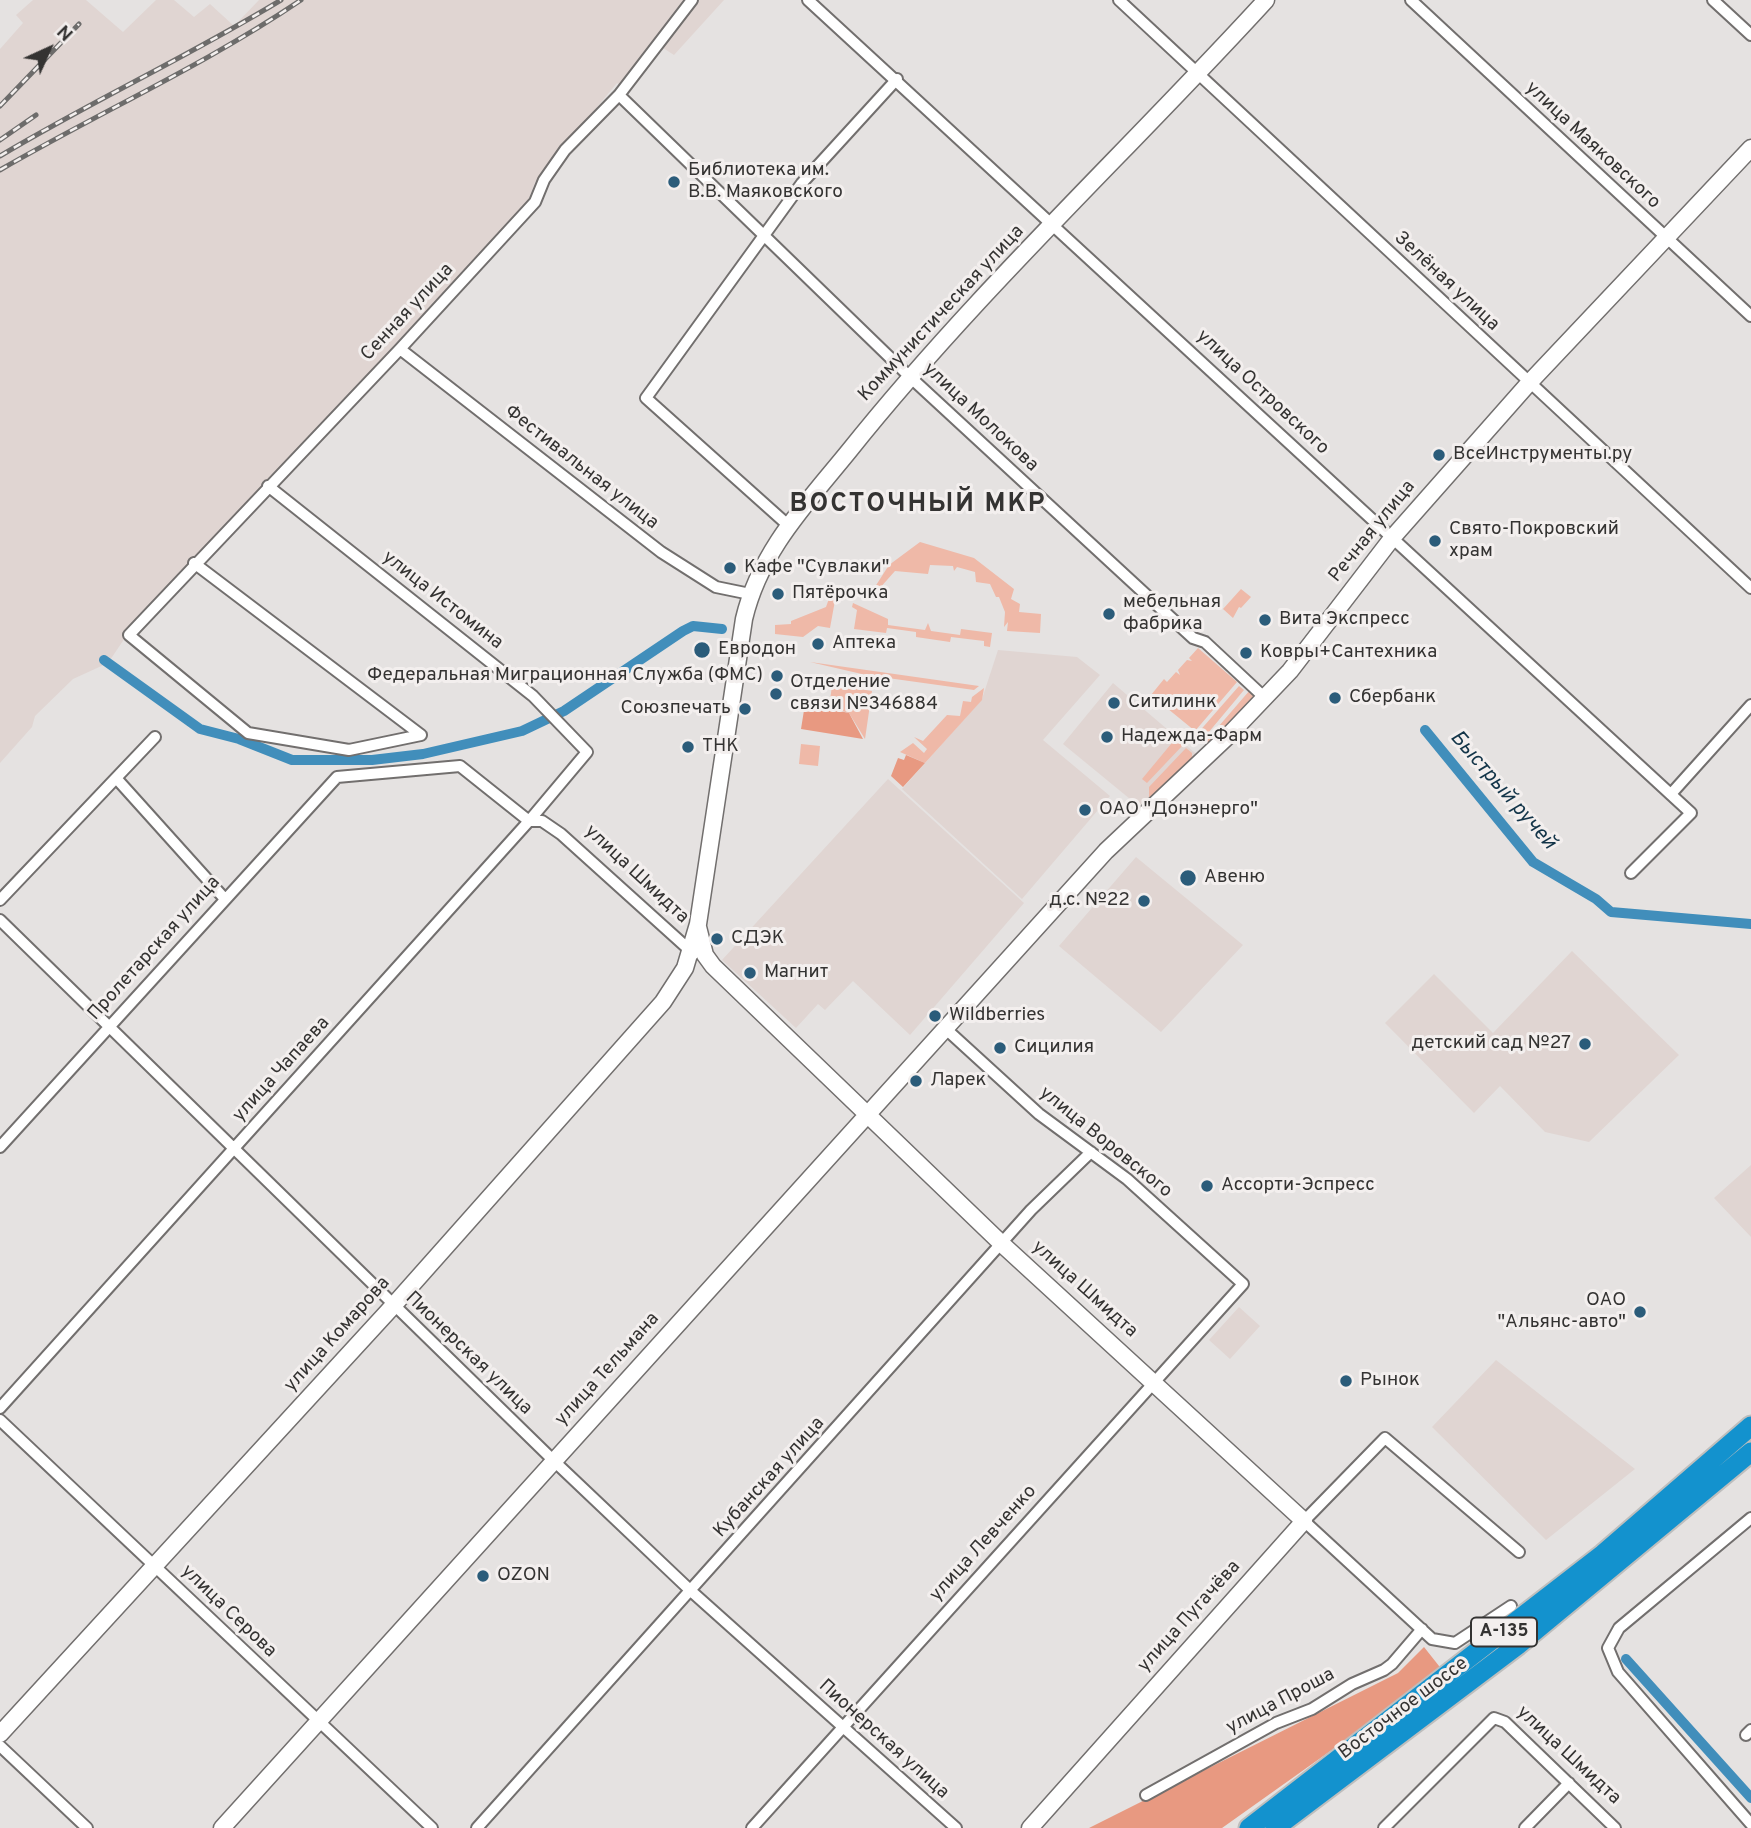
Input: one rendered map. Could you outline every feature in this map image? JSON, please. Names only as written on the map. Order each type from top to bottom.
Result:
[{"type":"highway","name":"Восточное шоссе","points":[[1249,1828],[1603,1554],[1751,1426]]},
{"type":"highway","name":"Восточное шоссе","points":[[1275,1828],[1518,1645],[1615,1568],[1751,1452]]},
{"type":"street","name":"Сенная улица","points":[[194,563],[421,735],[349,750],[248,733],[129,635],[194,563],[400,349],[535,202],[544,180],[565,150],[620,95],[692,0]]},
{"type":"street","name":"улица Островского","points":[[808,0],[897,79],[1690,813],[1630,873]]},
{"type":"street","name":"Зелёная улица","points":[[1119,0],[1751,588]]},
{"type":"street","name":"Коммунистическая улица","points":[[691,952],[698,924],[750,594],[768,556],[909,376],[1266,0]]},
{"type":"street","name":"улица Маяковского","points":[[1411,0],[1751,316]]},
{"type":"street","points":[[1713,0],[1751,35]]},
{"type":"street","points":[[789,526],[646,398],[802,183],[897,79]]},
{"type":"street","name":"улица Молокова","points":[[620,95],[766,234],[909,376],[1189,634],[1205,642],[1265,698]]},
{"type":"street","name":"Речная улица","points":[[1026,940],[1116,840],[1265,698],[1312,644],[1393,537],[1530,383],[1751,148]]},
{"type":"street","name":"Фестивальная улица","points":[[400,349],[661,552],[716,587],[750,594]]},
{"type":"street","name":"улица Истомина","points":[[268,486],[533,696],[587,752]]},
{"type":"street","points":[[1671,794],[1751,705]]},
{"type":"street","points":[[0,900],[155,737]]},
{"type":"street","name":"улица Чапаева","points":[[0,1408],[529,821],[587,752]]},
{"type":"street","name":"улица Шмидта","points":[[337,777],[460,766],[529,821],[542,821],[561,834],[691,952],[713,966]]},
{"type":"street","name":"Пролетарская улица","points":[[0,1147],[337,777]]},
{"type":"street","points":[[116,778],[224,898]]},
{"type":"street","name":"Пионерская улица","points":[[0,920],[554,1461],[691,1591],[956,1828]]},
{"type":"street","name":"улица Шмидта","points":[[698,924],[705,955],[713,966],[1003,1245],[1432,1639],[1455,1643],[1511,1606]]},
{"type":"street","name":"улица Тельмана","points":[[222,1828],[1026,940]]},
{"type":"street","name":"улица Комарова","points":[[0,1734],[393,1306],[639,1031],[677,983],[691,952]]},
{"type":"street","name":"улица Воровского","points":[[947,1030],[1039,1114],[1127,1179],[1242,1284]]},
{"type":"street","name":"Кубанская улица","points":[[477,1828],[1003,1245],[1031,1210],[1091,1152]]},
{"type":"street","name":"улица Левченко","points":[[752,1828],[1242,1284]]},
{"type":"street","name":"улица Серова","points":[[0,1420],[432,1828]]},
{"type":"street","name":"улица Пугачёва","points":[[1030,1828],[1304,1521],[1385,1438],[1519,1552]]},
{"type":"street","points":[[1751,1518],[1619,1628],[1608,1647],[1618,1672],[1751,1824]]},
{"type":"street","name":"улица Проша","points":[[1146,1795],[1276,1723],[1312,1709],[1352,1684],[1384,1670],[1422,1629]]},
{"type":"street","name":"улица Шмидта","points":[[1384,1828],[1491,1719],[1505,1722],[1615,1828]]},
{"type":"street","points":[[0,1746],[87,1828]]},
{"type":"street","points":[[1525,1828],[1569,1783]]},
{"type":"shaded area","points":[[33,0],[86,0],[123,32],[156,0],[174,0],[194,17],[210,4],[234,26],[259,0],[724,0],[674,55],[660,46],[625,89],[617,83],[535,182],[527,204],[192,561],[131,629],[108,663],[73,679],[35,716],[32,727],[0,763],[0,49],[23,23],[16,15]]},
{"type":"shaded area","points":[[920,542],[974,558],[1014,589],[1011,599],[1020,604],[1019,612],[1041,614],[1040,633],[1007,631],[1008,622],[1004,627],[1005,612],[990,584],[976,582],[975,572],[957,567],[954,571],[953,566],[930,565],[928,574],[895,571],[879,589],[873,590],[889,565]]},
{"type":"shaded area","points":[[1241,589],[1251,597],[1239,607],[1233,618],[1223,609]]},
{"type":"shaded area","points":[[831,593],[836,595],[830,628],[818,626],[803,637],[775,634],[775,625],[791,624],[791,621],[826,607]]},
{"type":"shaded area","points":[[853,603],[888,619],[888,625],[925,630],[928,623],[931,631],[960,635],[961,629],[992,633],[990,647],[984,646],[984,641],[951,637],[950,642],[916,637],[916,632],[887,628],[886,633],[854,629],[857,610],[852,607]]},
{"type":"shaded area","points":[[1198,648],[1237,682],[1195,731],[1151,695],[1164,679],[1167,682],[1176,672],[1180,675],[1178,670],[1187,660],[1192,661],[1189,658]]},
{"type":"shaded area","name":"ОАО \"Донэнерго\"","points":[[998,650],[1077,657],[1100,675],[1043,740],[1110,796],[1022,899],[902,789],[982,699]]},
{"type":"shaded area","points":[[810,662],[979,686],[974,690],[866,675]]},
{"type":"shaded area","points":[[823,675],[836,677],[835,685],[872,691],[865,739],[849,713],[829,707],[833,679]]},
{"type":"shaded area","points":[[1113,683],[1201,758],[1141,808],[1063,744]]},
{"type":"shaded area","points":[[1239,686],[1244,690],[1203,739],[1197,734]]},
{"type":"shaded area","points":[[984,688],[982,700],[925,763],[900,752],[913,743],[924,753],[927,749],[914,737],[923,741],[947,715],[960,716],[963,701],[971,702],[972,697]]},
{"type":"shaded area","points":[[1250,690],[1254,698],[1210,745],[1206,741]]},
{"type":"shaded area","points":[[805,704],[849,713],[863,739],[801,729]]},
{"type":"shaded area","points":[[1176,738],[1183,745],[1147,783],[1142,779]]},
{"type":"shaded area","points":[[801,744],[820,746],[818,766],[799,764]]},
{"type":"shaded area","points":[[1186,748],[1192,753],[1192,760],[1149,798],[1149,787]]},
{"type":"shaded area","points":[[906,755],[925,763],[903,787],[891,776],[898,758],[904,760]]},
{"type":"shaded area","points":[[888,779],[1024,903],[910,1035],[853,981],[825,1010],[818,1004],[796,1028],[722,960]]},
{"type":"shaded area","name":"д.с. №22","points":[[1136,857],[1243,945],[1161,1032],[1059,946]]},
{"type":"shaded area","name":"детский сад №27","points":[[1572,951],[1679,1055],[1589,1142],[1545,1132],[1500,1086],[1474,1113],[1385,1023],[1434,974],[1493,1033]]},
{"type":"shaded area","points":[[1751,1165],[1751,1237],[1714,1198]]},
{"type":"shaded area","points":[[1239,1307],[1260,1326],[1230,1359],[1209,1340]]},
{"type":"shaded area","points":[[1496,1360],[1635,1469],[1546,1540],[1432,1427]]},
{"type":"shaded area","points":[[1424,1647],[1443,1671],[1222,1828],[1089,1828],[1398,1673]]},
{"type":"waterway","name":"Быстрый ручей","points":[[104,660],[200,729],[239,739],[292,760],[372,760],[423,754],[522,731],[564,711],[683,631],[693,626],[722,629]]},
{"type":"waterway","name":"Быстрый ручей","points":[[1425,730],[1533,862],[1596,899],[1611,912],[1751,924]]},
{"type":"waterway","points":[[1626,1659],[1751,1798]]},
{"type":"railway","points":[[0,156],[281,0]]},
{"type":"railway","points":[[0,170],[228,46],[301,0]]},
{"type":"railway","points":[[0,106],[79,24]]},
{"type":"railway","points":[[0,140],[36,115]]},
{"type":"place","name":"Библиотека им. В.В. Маяковского","points":[[674,182]]},
{"type":"place","name":"ВсеИнструменты.ру","points":[[1439,455]]},
{"type":"place","name":"Свято-Покровский храм","points":[[1435,541]]},
{"type":"place","name":"Кафе \"Сувлаки\"","points":[[730,568]]},
{"type":"place","name":"Пятёрочка","points":[[778,594]]},
{"type":"place","name":"мебельная фабрика","points":[[1109,614]]},
{"type":"place","name":"Вита Экспресс","points":[[1265,620]]},
{"type":"place","name":"Аптека","points":[[818,644]]},
{"type":"place","name":"Евродон","points":[[702,650]]},
{"type":"place","name":"Ковры+Сантехника","points":[[1246,653]]},
{"type":"place","name":"Федеральная Миграционная Служба (ФМС)","points":[[777,676]]},
{"type":"place","name":"Отделение связи №346884","points":[[776,694]]},
{"type":"place","name":"Сбербанк","points":[[1335,698]]},
{"type":"place","name":"Ситилинк","points":[[1114,703]]},
{"type":"place","name":"Союзпечать","points":[[745,709]]},
{"type":"place","name":"Надежда-Фарм","points":[[1107,737]]},
{"type":"place","name":"ТНК","points":[[688,747]]},
{"type":"place","name":"ОАО \"Донэнерго\"","points":[[1085,810]]},
{"type":"place","name":"Авеню","points":[[1188,878]]},
{"type":"place","name":"д.с. №22","points":[[1144,901]]},
{"type":"place","name":"СДЭК","points":[[717,939]]},
{"type":"place","name":"Магнит","points":[[750,973]]},
{"type":"place","name":"Wildberries","points":[[935,1016]]},
{"type":"place","name":"детский сад №27","points":[[1585,1044]]},
{"type":"place","name":"Сицилия","points":[[1000,1048]]},
{"type":"place","name":"Ларек","points":[[916,1081]]},
{"type":"place","name":"Ассорти-Эспресс","points":[[1207,1186]]},
{"type":"place","name":"ОАО \"Альянс-авто\"","points":[[1640,1312]]},
{"type":"place","name":"Рынок","points":[[1346,1381]]},
{"type":"place","name":"OZON","points":[[483,1576]]},
{"type":"district","name":"ВОСТОЧНЫЙ МКР","points":[[918,506]]}]
